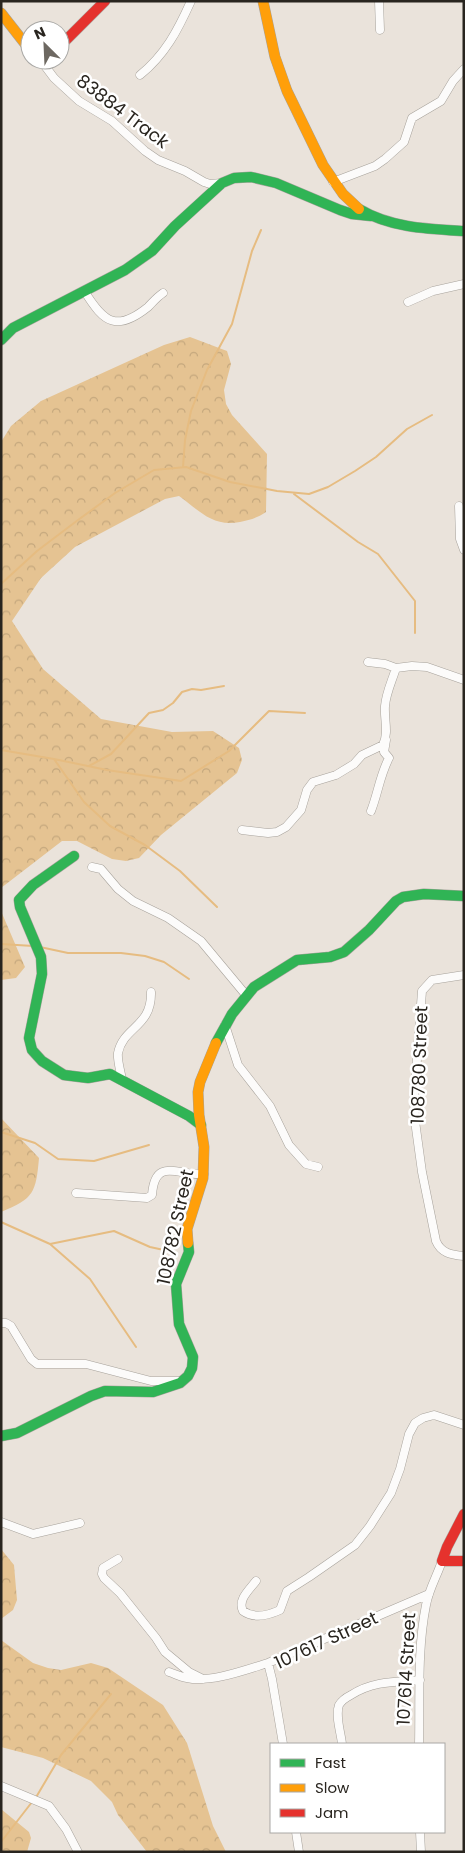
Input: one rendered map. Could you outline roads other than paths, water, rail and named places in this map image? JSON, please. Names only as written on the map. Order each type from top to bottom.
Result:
[{"type":"street","points":[[70,36],[105,1]]},
{"type":"street","points":[[140,75],[158,59],[174,37],[191,1]]},
{"type":"street","points":[[263,1],[275,57],[287,91],[305,129],[333,182],[352,204],[371,216]]},
{"type":"street","points":[[379,1],[380,30]]},
{"type":"street","points":[[1,12],[20,37]]},
{"type":"street","points":[[333,182],[375,166],[385,159],[404,142],[412,118],[441,100],[453,81],[464,69]]},
{"type":"street","name":"83884 Track","points":[[49,70],[54,78],[79,101],[112,121],[154,157],[204,182],[210,184],[222,182]]},
{"type":"street","points":[[1,340],[13,328],[125,270],[152,251],[175,226],[222,182],[243,177],[276,183],[352,214],[371,216],[410,227],[464,231]]},
{"type":"street","points":[[408,302],[433,291],[464,284]]},
{"type":"street","points":[[85,292],[98,311],[117,322],[133,318],[163,294]]},
{"type":"street","points":[[1,328],[13,328]]},
{"type":"street","points":[[459,506],[460,538],[464,550]]},
{"type":"street","points":[[368,662],[385,664],[396,668],[428,667],[464,680]]},
{"type":"street","points":[[372,811],[380,778],[389,758],[384,752],[386,739],[385,705],[389,685],[396,668]]},
{"type":"street","points":[[242,830],[268,833],[286,828],[301,810],[307,790],[313,782],[336,775],[354,764],[362,755],[383,745],[386,739]]},
{"type":"street","points":[[74,856],[34,885],[19,900],[20,907],[35,938],[41,957],[42,974],[29,1038],[30,1044],[42,1061],[64,1075],[88,1078],[108,1074],[189,1116],[201,1125]]},
{"type":"street","points":[[92,867],[101,869],[118,889],[133,901],[168,918],[201,941],[246,994]]},
{"type":"street","name":"108782 Street","points":[[182,1381],[188,1376],[192,1368],[192,1357],[179,1324],[176,1284],[189,1252],[187,1229],[204,1174],[204,1148],[198,1092],[200,1082],[225,1025],[246,994],[260,982],[297,960],[330,957],[344,952],[396,901],[403,897],[424,894],[464,896]]},
{"type":"street","name":"108780 Street","points":[[464,975],[432,980],[422,991],[414,1100],[422,1172],[436,1241],[444,1252],[464,1256]]},
{"type":"street","points":[[122,1080],[118,1053],[125,1039],[150,1009],[151,992]]},
{"type":"street","points":[[225,1025],[238,1065],[270,1106],[288,1145],[306,1164],[318,1167]]},
{"type":"street","points":[[76,1193],[147,1198],[152,1195],[155,1179],[165,1171],[177,1170],[204,1174]]},
{"type":"street","points":[[1,1323],[11,1326],[37,1364],[86,1364],[151,1381],[182,1381]]},
{"type":"street","points":[[1,1436],[17,1433],[104,1391],[153,1392],[182,1381]]},
{"type":"street","points":[[256,1581],[244,1596],[241,1605],[243,1611],[253,1616],[280,1610],[286,1591],[309,1578],[355,1544],[370,1526],[391,1494],[409,1434],[415,1423],[423,1418],[434,1415],[464,1425]]},
{"type":"street","name":"107614 Street","points":[[419,1743],[421,1650],[425,1607],[428,1594],[447,1547],[464,1514]]},
{"type":"street","points":[[1,1522],[33,1534],[80,1523]]},
{"type":"street","points":[[118,1559],[103,1568],[104,1578],[120,1593],[165,1652],[189,1672],[203,1679]]},
{"type":"street","points":[[442,1561],[464,1561]]},
{"type":"street","name":"107617 Street","points":[[283,1743],[268,1663],[428,1594]]},
{"type":"street","points":[[169,1672],[187,1678],[203,1679],[268,1663]]},
{"type":"street","points":[[342,1743],[338,1714],[339,1705],[343,1700],[359,1690],[374,1684],[420,1680]]},
{"type":"street","points":[[1,1786],[49,1806],[66,1829],[78,1852]]},
{"type":"street","points":[[296,1833],[300,1852]]},
{"type":"street","points":[[420,1833],[421,1852]]},
{"type":"waterway","points":[[183,467],[185,440],[191,411],[207,370],[232,324],[252,251],[261,230]]},
{"type":"waterway","points":[[1,584],[37,551],[78,520],[115,493],[154,470],[186,467],[230,482],[277,491],[309,494],[328,487],[355,471],[376,457],[407,429],[432,415]]},
{"type":"waterway","points":[[294,494],[358,542],[378,554],[415,601],[415,633]]},
{"type":"waterway","points":[[89,766],[111,754],[149,713],[163,710],[173,703],[182,692],[192,689],[201,690],[224,686]]},
{"type":"waterway","points":[[1,750],[107,770],[181,781],[229,751],[269,711],[305,713]]},
{"type":"waterway","points":[[54,759],[84,802],[110,826],[145,845],[180,871],[217,907]]},
{"type":"waterway","points":[[1,944],[33,946]]},
{"type":"waterway","points":[[40,947],[68,953],[121,953],[145,956],[164,962],[189,979]]},
{"type":"waterway","points":[[1,1132],[35,1143],[58,1159],[94,1161],[149,1145]]},
{"type":"waterway","points":[[1,1222],[50,1244],[90,1279],[136,1347]]},
{"type":"waterway","points":[[50,1244],[114,1231],[150,1247],[173,1252]]},
{"type":"waterway","points":[[35,1799],[61,1755],[111,1694]]},
{"type":"waterway","points":[[1,1842],[32,1802]]}]
